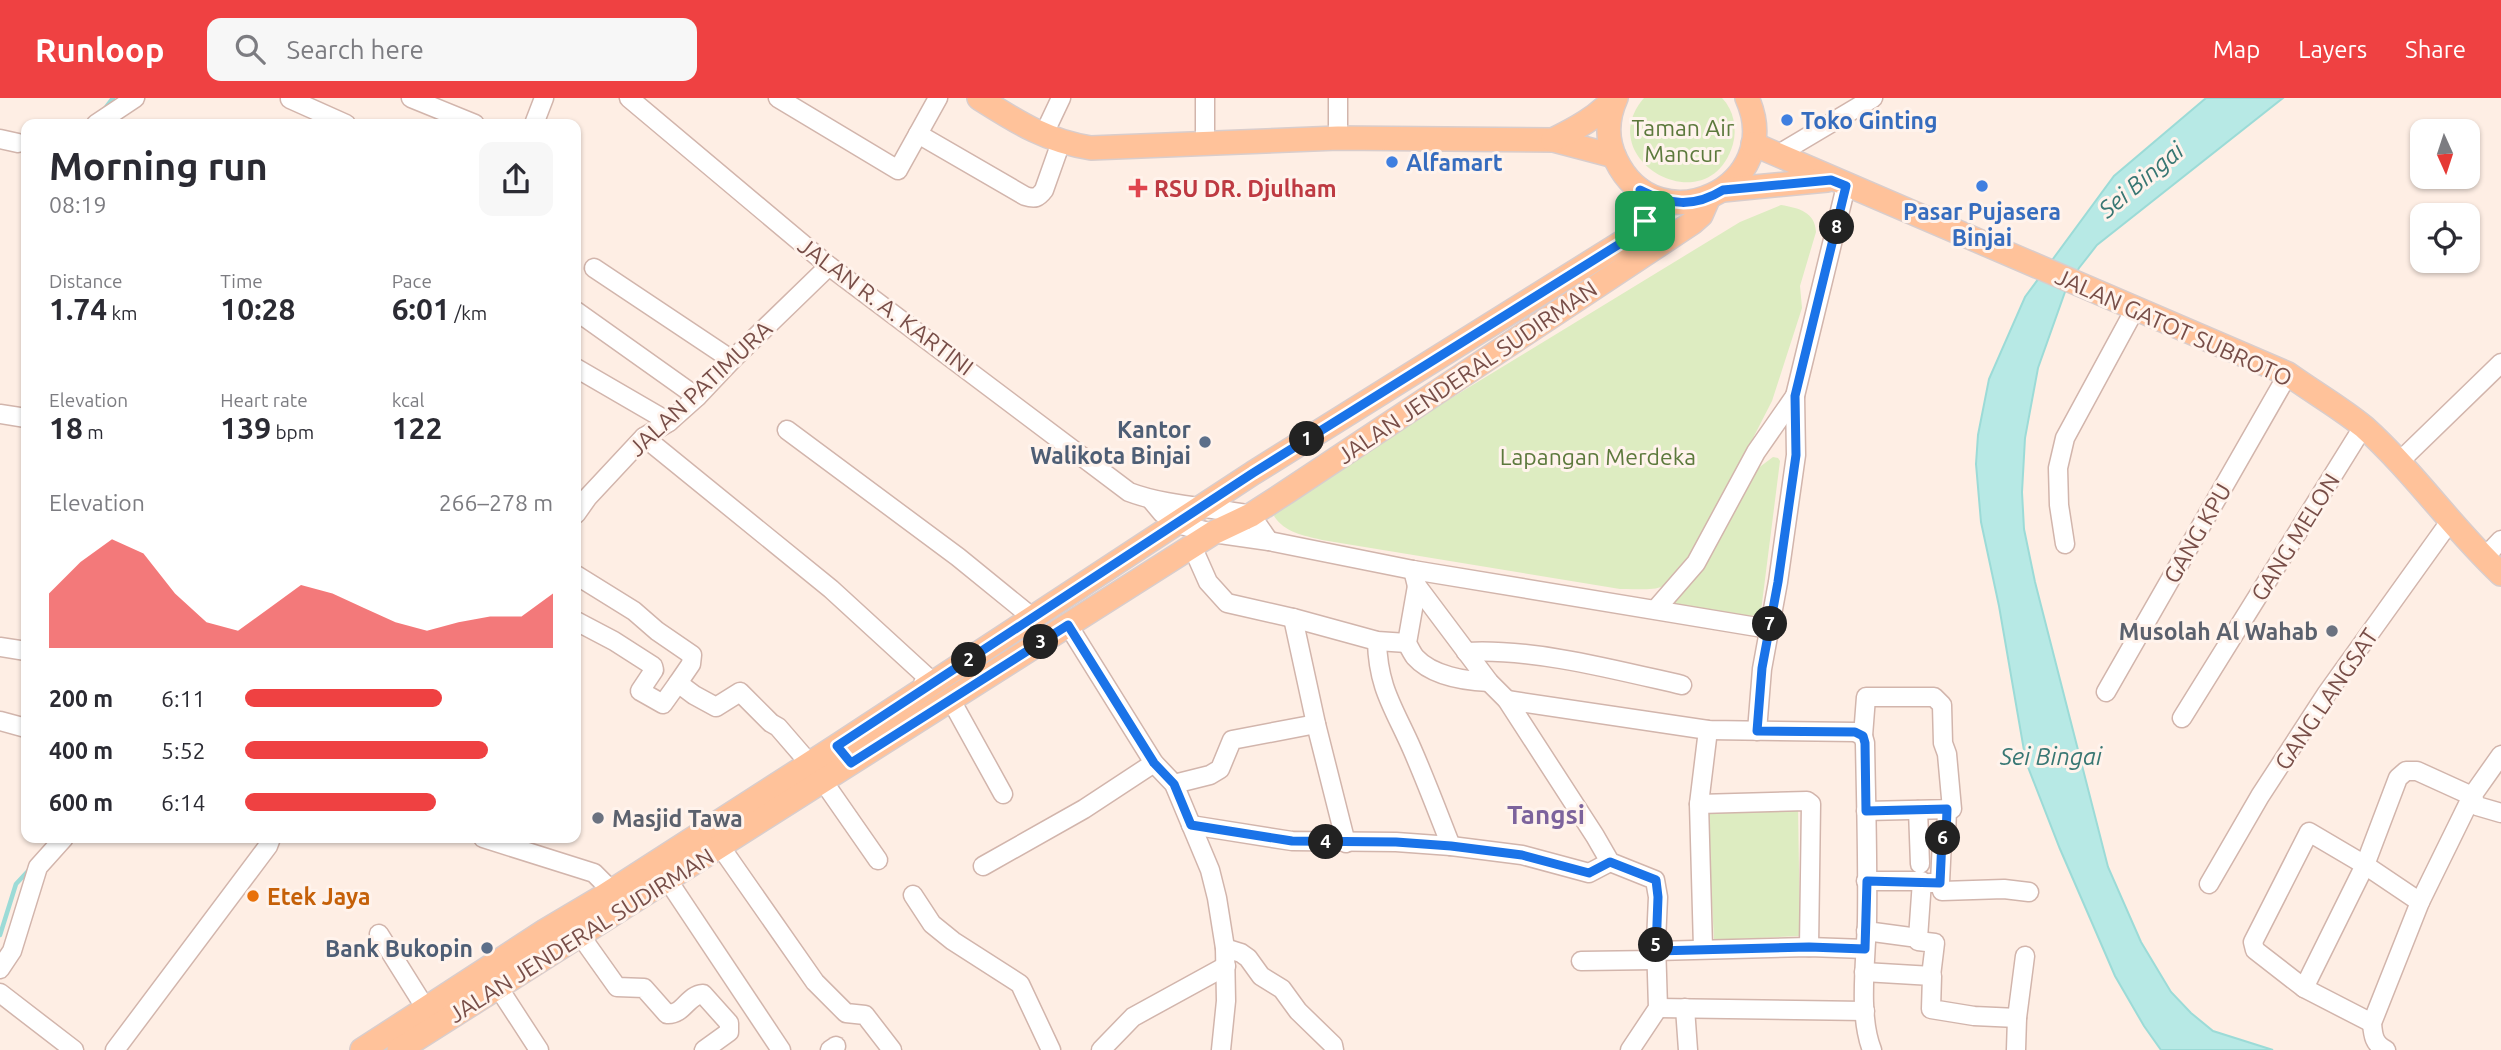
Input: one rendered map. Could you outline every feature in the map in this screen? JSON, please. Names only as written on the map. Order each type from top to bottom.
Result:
[{"type":"main road","points":[[979,98],[1052,139],[1091,148],[1338,138],[1553,140],[1614,156]]},
{"type":"main road","points":[[1747,98],[1755,127],[1753,144]]},
{"type":"main road","points":[[1553,140],[1576,128],[1608,100]]},
{"type":"main road","points":[[1608,100],[1614,156],[1621,171],[1640,190]]},
{"type":"main road","name":"JALAN GATOT SUBROTO","points":[[1753,144],[1838,183],[2288,374],[2363,427],[2399,463],[2483,558],[2501,574]]},
{"type":"main road","name":"JALAN JENDERAL SUDIRMAN","points":[[362,1050],[407,1037],[498,987],[604,896],[844,754],[951,700],[1213,533],[1251,515],[1692,223],[1742,170],[1753,144]]},
{"type":"main road","name":"JALAN GATOT SUBROTO","points":[[1640,190],[1666,201],[1690,202],[1716,195],[1838,183]]},
{"type":"main road","name":"JALAN JENDERAL SUDIRMAN","points":[[844,754],[920,692],[1355,409],[1637,233],[1647,217],[1640,190]]},
{"type":"main road","points":[[1355,409],[1371,436]]},
{"type":"main road","name":"JALAN JENDERAL SUDIRMAN","points":[[407,1037],[426,1009],[551,940],[580,935],[720,846],[816,772]]},
{"type":"street","points":[[104,119],[135,98]]},
{"type":"street","points":[[411,98],[463,119]]},
{"type":"street","points":[[778,98],[898,170],[938,98]]},
{"type":"street","points":[[918,134],[1025,196],[1039,197],[1044,190],[1061,98]]},
{"type":"street","points":[[1205,98],[1205,142]]},
{"type":"street","points":[[1338,98],[1338,138]]},
{"type":"street","points":[[1777,155],[1873,98]]},
{"type":"street","points":[[290,99],[335,119]]},
{"type":"street","points":[[535,119],[540,99]]},
{"type":"street","name":"JALAN R. A. KARTINI","points":[[633,99],[829,265],[1129,492],[1152,501],[1205,506],[1251,515]]},
{"type":"street","points":[[0,139],[18,143]]},
{"type":"street","points":[[1757,731],[1762,668],[1796,455],[1795,396],[1838,183]]},
{"type":"street","name":"JALAN PATIMURA","points":[[581,507],[645,437],[670,422],[697,397],[829,265]]},
{"type":"street","points":[[594,268],[732,360]]},
{"type":"street","points":[[2065,544],[2059,505],[2058,468],[2065,438],[2135,309]]},
{"type":"street","points":[[581,315],[697,397]]},
{"type":"street","points":[[2399,463],[2501,363]]},
{"type":"street","points":[[581,371],[670,422]]},
{"type":"street","name":"GANG KPU","points":[[2106,692],[2288,374]]},
{"type":"street","points":[[1656,609],[1696,563],[1756,452],[1795,396]]},
{"type":"street","points":[[0,414],[21,417]]},
{"type":"street","name":"GANG MELON","points":[[2182,718],[2363,427]]},
{"type":"street","points":[[787,430],[958,556],[1033,618]]},
{"type":"street","points":[[645,437],[831,589],[917,667],[926,676],[920,692]]},
{"type":"street","name":"JALAN R. A. KARTINI","points":[[1152,501],[1177,524],[1213,533],[1269,541],[1415,578],[1656,609],[1769,629]]},
{"type":"street","points":[[1251,515],[1269,541]]},
{"type":"street","name":"GANG LANGSAT","points":[[2209,884],[2260,796],[2327,694],[2451,520]]},
{"type":"street","points":[[2483,558],[2501,540]]},
{"type":"street","points":[[1192,546],[1208,582],[1227,603],[1377,641],[1407,643]]},
{"type":"street","points":[[581,578],[634,611],[692,655],[691,664],[663,704],[640,691],[654,670],[653,666],[581,624]]},
{"type":"street","points":[[1415,578],[1407,643],[1416,658],[1436,670],[1465,681],[1489,682]]},
{"type":"street","points":[[1415,578],[1466,652],[1507,700],[1610,862],[1656,880],[1658,1009],[1630,1050]]},
{"type":"street","points":[[1293,618],[1346,843]]},
{"type":"street","points":[[1068,625],[1154,763],[1174,784],[1210,870],[1225,948],[1223,1049]]},
{"type":"street","points":[[1377,641],[1377,663],[1388,702],[1411,748],[1451,846]]},
{"type":"street","points":[[0,647],[21,650]]},
{"type":"street","points":[[1466,652],[1495,650],[1609,668],[1682,685]]},
{"type":"street","points":[[678,683],[716,707],[740,692],[778,727],[816,772],[878,860]]},
{"type":"street","points":[[1866,811],[1952,810],[1947,754],[1943,743],[1942,705],[1934,697],[1866,697],[1863,736],[1867,881],[1864,972],[1865,1011],[1872,1050]]},
{"type":"street","points":[[951,700],[1003,794]]},
{"type":"street","points":[[1507,700],[1708,730],[1855,732],[1863,736]]},
{"type":"street","points":[[0,721],[21,727]]},
{"type":"street","points":[[1174,784],[1210,775],[1220,769],[1233,740],[1316,724]]},
{"type":"street","points":[[1703,948],[1699,804],[1708,730]]},
{"type":"street","points":[[2386,1050],[2378,1046],[2371,1023],[2420,902],[2472,796],[2501,755]]},
{"type":"street","points":[[984,866],[1084,809],[1154,763]]},
{"type":"street","points":[[2304,988],[2365,865],[2398,778],[2406,771],[2417,771],[2472,796],[2477,806],[2501,813]]},
{"type":"street","points":[[1699,804],[1807,801],[1811,804],[1809,947]]},
{"type":"street","points":[[1947,809],[1946,837],[1942,839],[1942,891],[2004,889],[2029,892]]},
{"type":"street","points":[[1918,810],[1920,863]]},
{"type":"street","points":[[1191,825],[1292,841],[1396,842],[1451,846],[1522,855],[1589,873],[1610,862]]},
{"type":"street","points":[[2371,1023],[2304,988],[2255,950],[2255,937],[2309,832],[2420,902]]},
{"type":"street","points":[[0,969],[12,951],[38,867],[60,843]]},
{"type":"street","points":[[115,1050],[269,843]]},
{"type":"street","points":[[499,843],[594,873],[606,885],[604,896]]},
{"type":"street","points":[[720,846],[815,982],[846,1013],[864,1015],[892,1050]]},
{"type":"street","points":[[667,880],[781,1050]]},
{"type":"street","points":[[1867,881],[1940,883]]},
{"type":"street","points":[[1922,883],[1918,941],[1935,943],[1931,1009],[1974,1016],[2017,1018]]},
{"type":"street","points":[[913,895],[932,924],[953,941],[1020,984],[1051,1050]]},
{"type":"street","points":[[379,934],[426,1009]]},
{"type":"street","points":[[580,935],[617,988],[644,988],[667,1014],[677,1013],[697,994],[703,994],[729,1023],[729,1032],[704,1050]]},
{"type":"street","points":[[1581,961],[1656,956],[1703,948],[1809,947],[1866,940],[1918,938]]},
{"type":"street","points":[[1225,948],[1248,958],[1261,976],[1282,989],[1298,1011],[1333,1045],[1334,1050]]},
{"type":"street","points":[[2016,1050],[2025,956]]},
{"type":"street","points":[[1101,1050],[1133,1017],[1226,966]]},
{"type":"street","points":[[1864,972],[1931,976]]},
{"type":"street","points":[[498,987],[540,1050]]},
{"type":"street","points":[[0,993],[75,1050]]},
{"type":"street","points":[[1658,1009],[1685,1007],[1865,1011]]},
{"type":"street","points":[[1685,1007],[1688,1050]]},
{"type":"green space","name":"Taman Air Mancur","points":[[1644,98],[1722,98],[1732,114],[1735,132],[1733,144],[1720,168],[1701,180],[1680,182],[1659,175],[1642,161],[1632,143],[1631,121]]},
{"type":"green space","name":"Lapangan Merdeka","points":[[1781,205],[1805,212],[1815,225],[1816,232],[1800,286],[1802,308],[1772,401],[1690,561],[1666,584],[1653,589],[1620,589],[1322,540],[1289,530],[1274,516],[1279,503],[1740,222]]},
{"type":"green space","points":[[1773,457],[1780,461],[1761,611],[1747,619],[1673,607],[1666,601],[1690,583],[1757,469]]},
{"type":"green space","points":[[1798,806],[1800,936],[1714,940],[1707,809]]},
{"type":"water","name":"Sei Bingai","points":[[2206,98],[2283,98],[2097,245],[2079,268],[2065,292],[2038,368],[2025,438],[2022,492],[2024,529],[2035,582],[2108,867],[2141,942],[2171,992],[2213,1031],[2273,1050],[2161,1050],[2115,976],[2026,762],[1999,606],[1981,522],[1976,464],[1978,435],[1989,379],[2025,297],[2114,176]]},
{"type":"waterway","points":[[103,111],[113,98]]},
{"type":"waterway","points":[[0,935],[16,884],[29,870]]},
{"type":"place","name":"Toko Ginting","points":[[1787,120]]},
{"type":"place","name":"Alfamart","points":[[1392,162]]},
{"type":"place","name":"Pasar Pujasera Binjai","points":[[1982,186]]},
{"type":"place","name":"RSU DR. Djulham","points":[[1138,188]]},
{"type":"place","name":"Kantor Walikota Binjai","points":[[1205,442]]},
{"type":"place","name":"Musolah Al Wahab","points":[[2332,631]]},
{"type":"place","name":"Masjid Tawa","points":[[598,818]]},
{"type":"place","name":"Etek Jaya","points":[[253,896]]},
{"type":"place","name":"Bank Bukopin","points":[[487,948]]},
{"type":"district","name":"Tangsi","points":[[1546,814]]},
{"type":"route","points":[[1831,180],[1846,186],[1795,396],[1796,455],[1778,582],[1762,668],[1757,731],[1855,732],[1863,736],[1865,743],[1866,811],[1947,809],[1946,837],[1942,839],[1940,883],[1867,881],[1865,949],[1703,948],[1656,951],[1656,880],[1610,862],[1589,873],[1522,855],[1451,846],[1396,842],[1292,841],[1191,825],[1174,784],[1154,763],[1068,625],[851,763],[837,746],[1253,473],[1637,233],[1645,221],[1647,212],[1640,190],[1666,201],[1690,202],[1708,199],[1723,190],[1831,180]]}]
